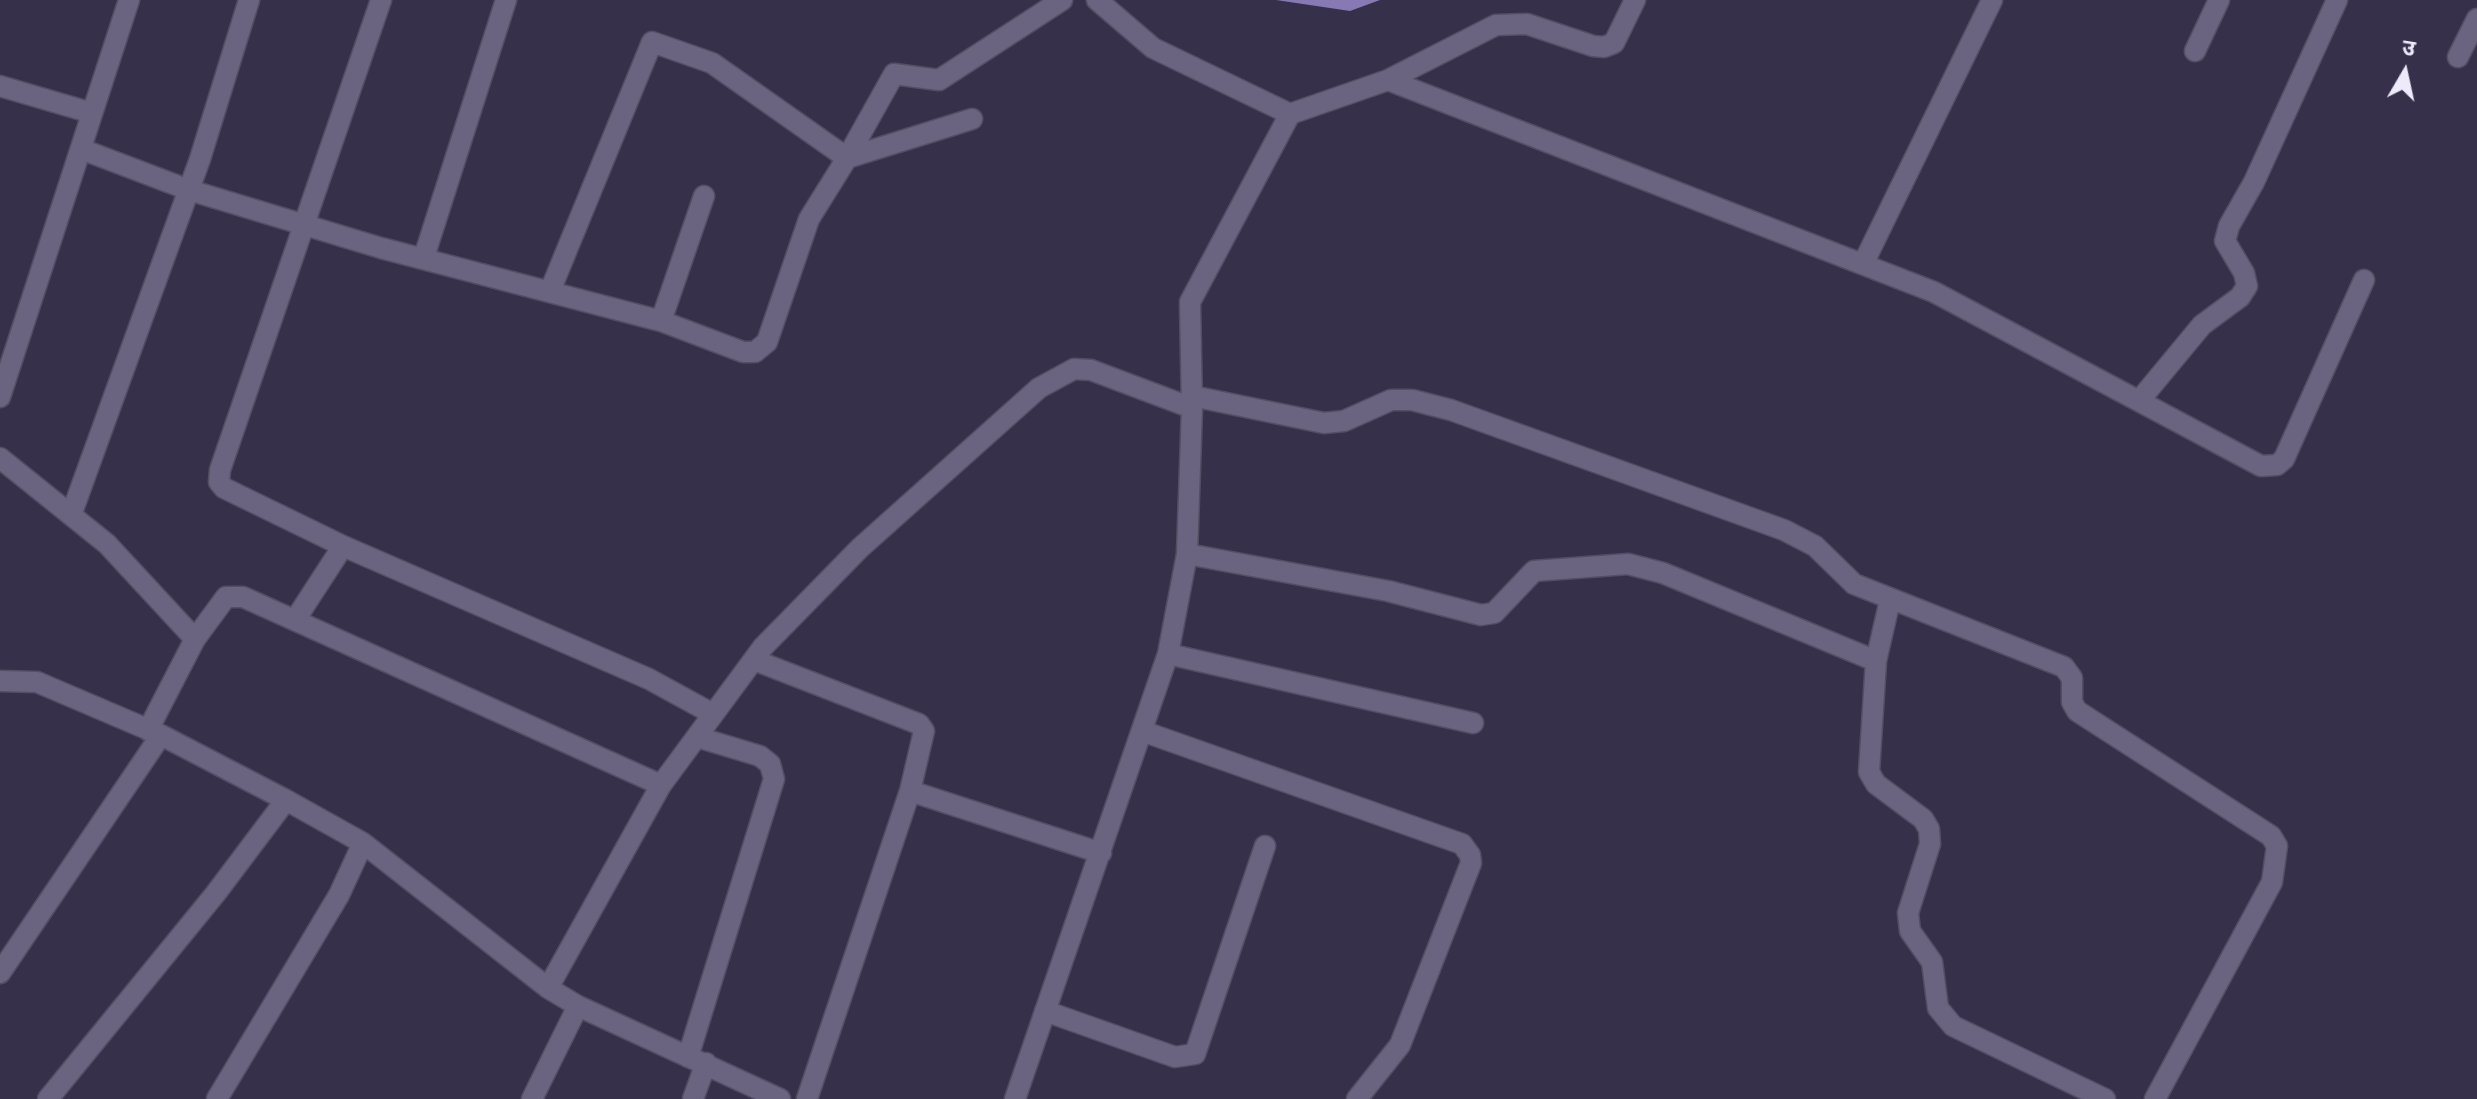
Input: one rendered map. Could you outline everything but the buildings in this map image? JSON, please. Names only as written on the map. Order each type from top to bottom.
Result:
[{"type":"street","points":[[0,397],[129,0]]},
{"type":"street","points":[[71,515],[189,190],[249,0]]},
{"type":"street","points":[[381,0],[220,470],[219,482],[343,546],[649,679],[713,714]]},
{"type":"street","points":[[424,257],[506,0]]},
{"type":"street","points":[[81,149],[189,190],[305,225],[661,321],[743,352],[755,352],[767,342],[809,219],[894,74],[939,80],[1062,0]]},
{"type":"street","points":[[1097,0],[1153,48],[1290,114]]},
{"type":"street","points":[[1015,1099],[1168,654],[1187,554],[1192,402],[1190,302],[1290,114],[1388,80],[1496,25],[1527,24],[1604,47],[1614,43],[1635,0]]},
{"type":"street","points":[[1863,264],[1992,0]]},
{"type":"street","points":[[2195,51],[2219,0]]},
{"type":"street","points":[[2139,401],[2195,332],[2240,297],[2247,286],[2244,273],[2225,241],[2229,226],[2254,182],[2337,0]]},
{"type":"street","points":[[2458,57],[2477,19]]},
{"type":"street","points":[[550,291],[652,42],[712,63],[847,158]]},
{"type":"street","points":[[1388,80],[1934,292],[2261,466],[2277,465],[2284,459],[2364,280]]},
{"type":"street","points":[[0,86],[92,113]]},
{"type":"street","points":[[847,158],[972,119]]},
{"type":"street","points":[[661,321],[704,196]]},
{"type":"street","points":[[548,988],[661,785],[754,660],[860,548],[1039,388],[1074,369],[1091,370],[1192,402],[1324,423],[1344,421],[1391,400],[1412,400],[1451,410],[1784,530],[1815,546],[1854,584],[2064,667],[2072,678],[2072,702],[2077,711],[2271,836],[2277,846],[2272,882],[2155,1099]]},
{"type":"street","points":[[0,458],[107,544],[195,639]]},
{"type":"street","points":[[295,620],[343,546]]},
{"type":"street","points":[[1187,554],[1388,591],[1481,615],[1494,613],[1534,571],[1628,564],[1663,573],[1876,661]]},
{"type":"street","points":[[0,973],[154,732],[195,639],[226,597],[234,594],[661,785]]},
{"type":"street","points":[[1890,600],[1876,661],[1869,772],[1876,784],[1923,819],[1929,829],[1930,844],[1908,913],[1910,931],[1932,962],[1941,1015],[1953,1026],[2105,1099]]},
{"type":"street","points":[[1168,654],[1473,723]]},
{"type":"street","points":[[754,660],[919,724],[924,731],[910,791],[807,1099]]},
{"type":"street","points":[[0,681],[37,682],[154,732],[286,800],[363,843],[548,988],[578,1006],[780,1099]]},
{"type":"street","points":[[1142,731],[1462,844],[1470,855],[1471,863],[1400,1045],[1357,1099]]},
{"type":"street","points":[[693,1099],[697,1060],[774,779],[770,764],[760,756],[697,737]]},
{"type":"street","points":[[910,791],[1101,853]]},
{"type":"street","points":[[48,1099],[216,893],[286,800]]},
{"type":"street","points":[[217,1099],[339,895],[363,843]]},
{"type":"street","points":[[1045,1011],[1175,1057],[1195,1054],[1265,846]]},
{"type":"street","points":[[532,1099],[578,1006]]},
{"type":"shaded area","points":[[1276,0],[1380,0],[1350,11]]}]
